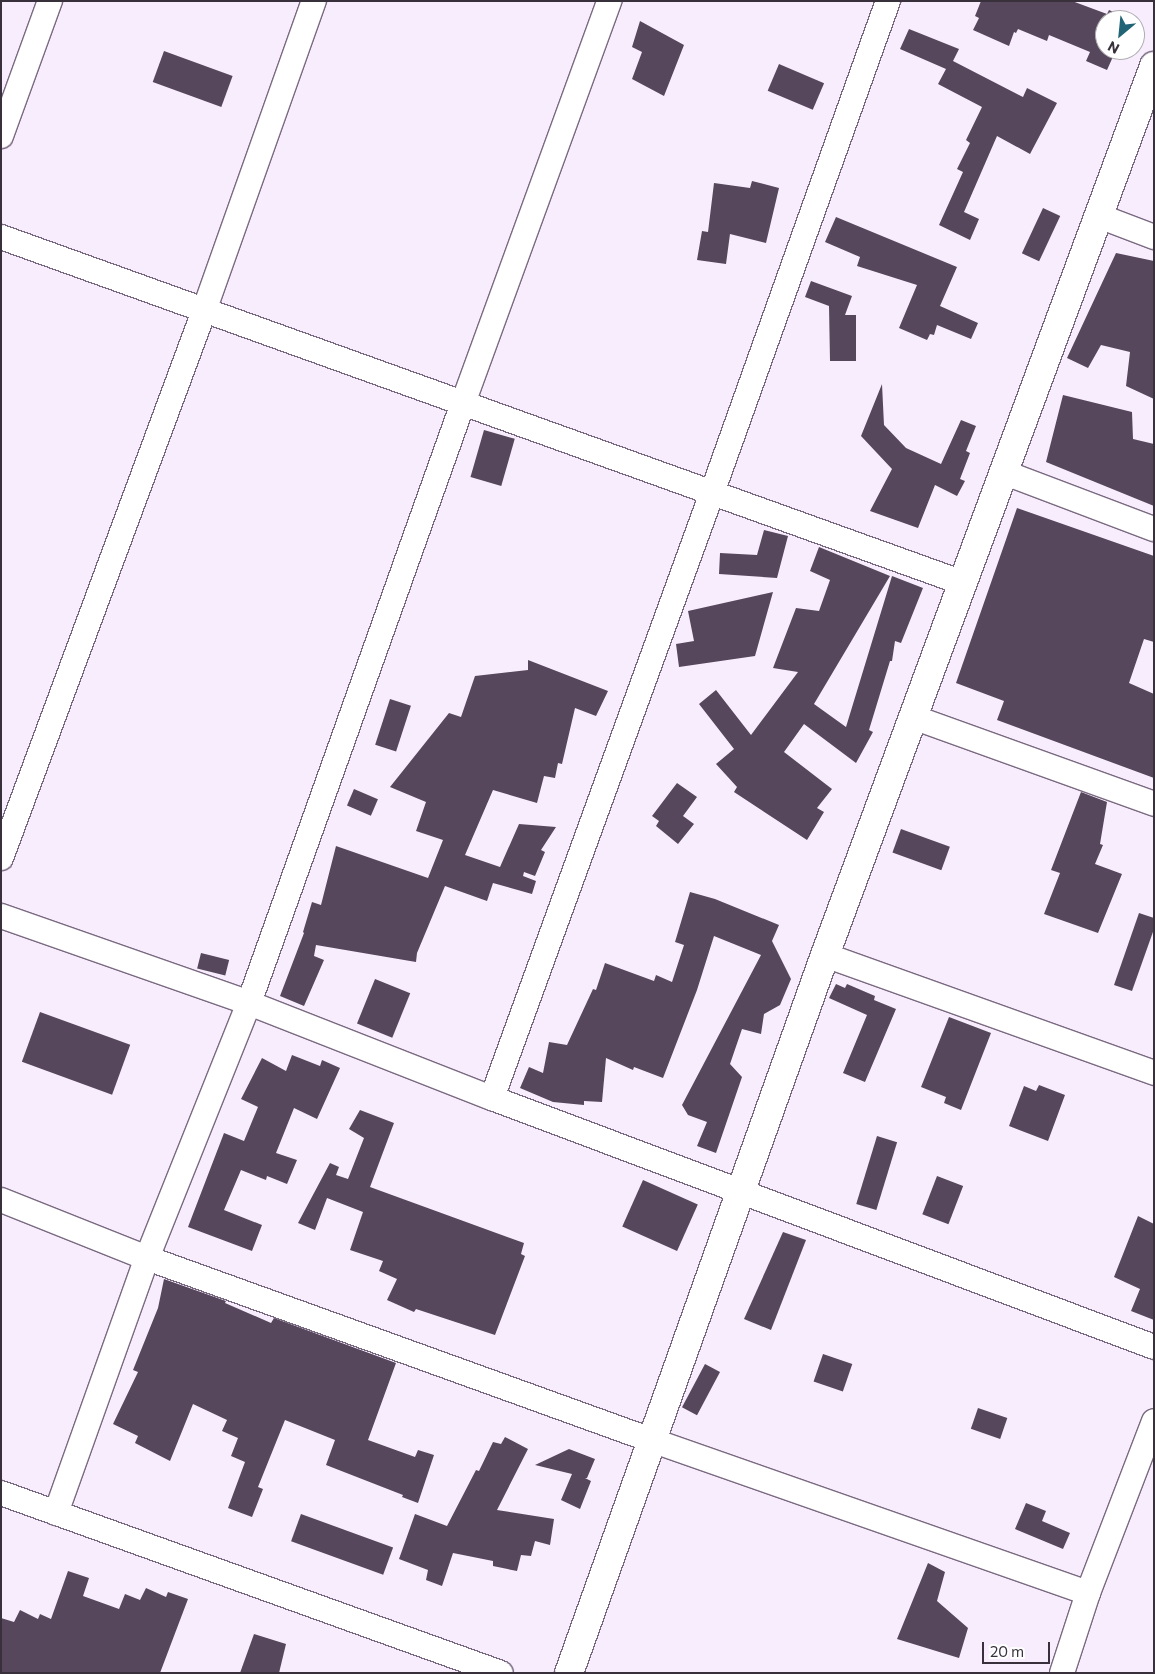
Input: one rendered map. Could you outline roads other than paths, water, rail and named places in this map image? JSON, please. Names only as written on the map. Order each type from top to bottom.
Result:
[{"type":"street","points":[[1,136],[50,1]]},
{"type":"street","points":[[1,858],[204,311],[314,1]]},
{"type":"street","points":[[56,1513],[147,1258],[249,1003],[609,1]]},
{"type":"street","points":[[492,1098],[712,493],[888,1]]},
{"type":"street","points":[[569,1673],[825,955],[1154,66]]},
{"type":"street","points":[[1099,216],[1154,237]]},
{"type":"street","points":[[1,237],[962,583]]},
{"type":"street","points":[[1003,472],[1154,529]]},
{"type":"street","points":[[913,717],[1154,804]]},
{"type":"street","points":[[1,916],[249,1003],[492,1098],[1154,1347]]},
{"type":"street","points":[[825,955],[1154,1072]]},
{"type":"street","points":[[1,1200],[147,1258],[651,1440],[1088,1593]]},
{"type":"street","points":[[1062,1673],[1088,1593],[1154,1422]]},
{"type":"street","points":[[1,1492],[501,1673]]}]
